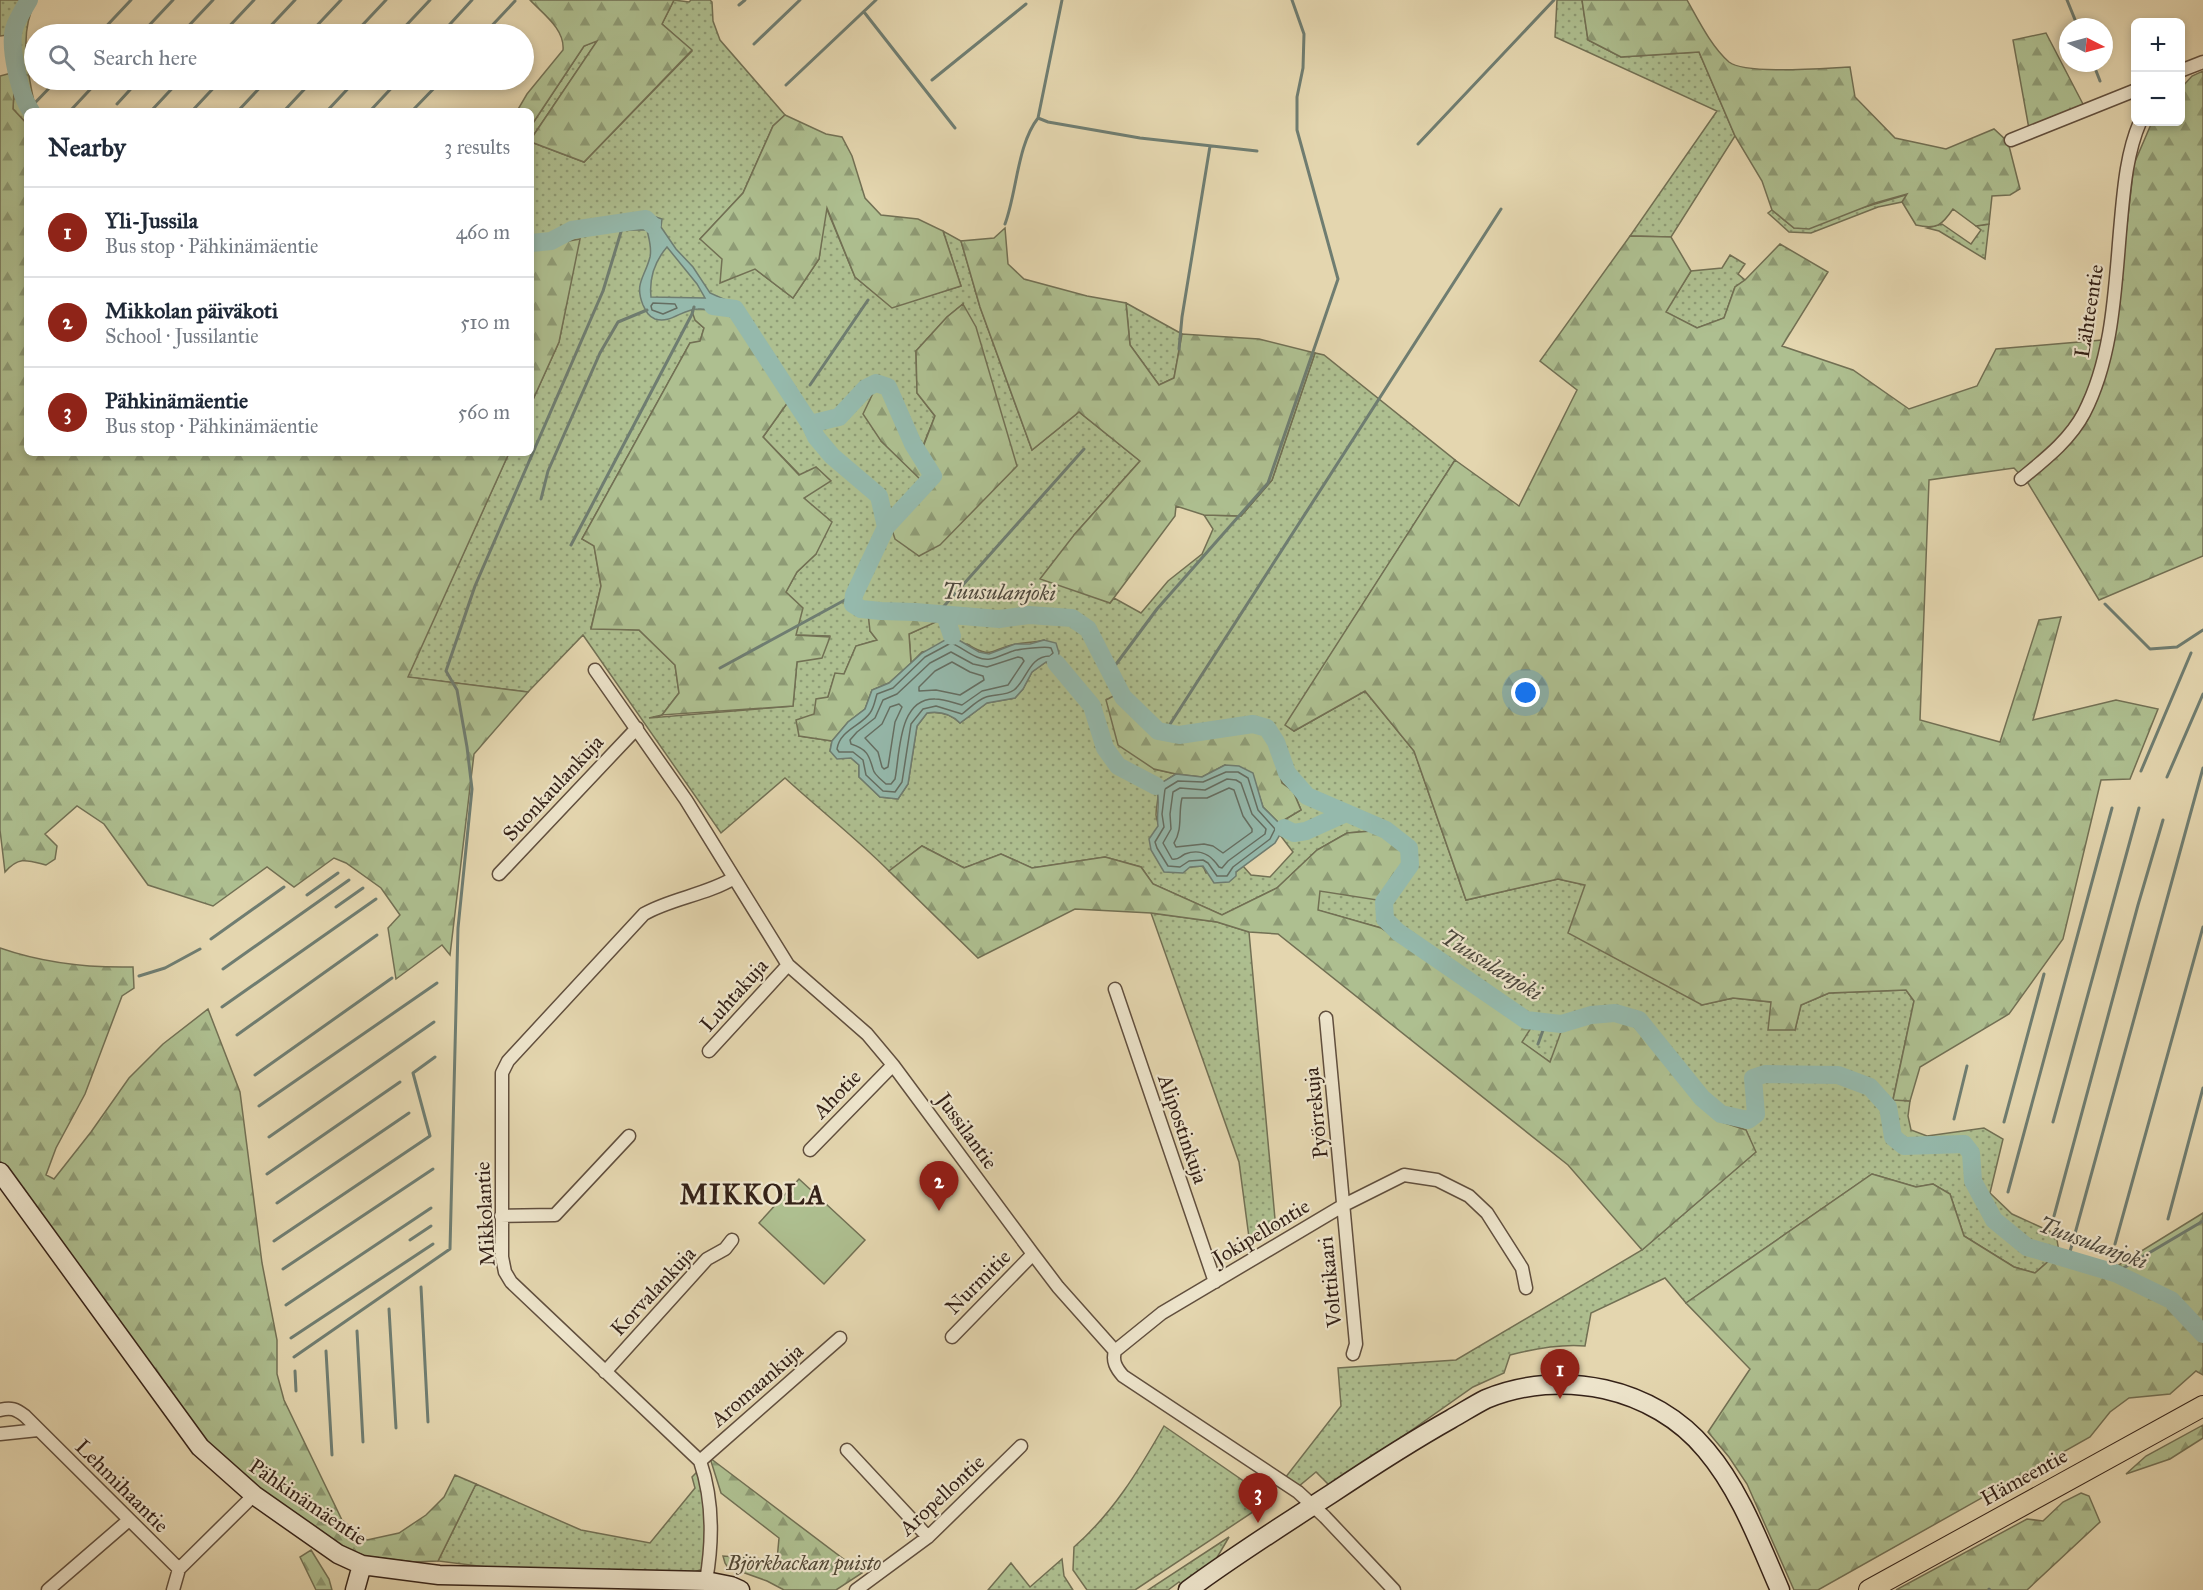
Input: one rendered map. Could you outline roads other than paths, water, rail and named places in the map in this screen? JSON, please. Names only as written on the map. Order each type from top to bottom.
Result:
[{"type":"main road","name":"Hämeentie","points":[[1869,1590],[2203,1406]]},
{"type":"street","points":[[2185,71],[2203,62]]},
{"type":"street","points":[[2011,140],[2131,92]]},
{"type":"street","name":"Lähteentie","points":[[2021,479],[2068,436],[2083,414],[2097,382],[2107,339],[2129,156],[2139,126]]},
{"type":"street","name":"Jussilantie","points":[[595,670],[686,800],[788,965],[867,1034],[893,1065],[1063,1293],[1115,1351],[1113,1357],[1116,1368],[1123,1376],[1298,1492],[1394,1590]]},
{"type":"street","name":"Suonkaulankuja","points":[[499,874],[636,728]]},
{"type":"street","name":"Mikkolantie","points":[[700,1461],[511,1282],[505,1272],[502,1257],[501,1216],[502,1073],[504,1066],[644,914],[656,907],[720,886],[734,878]]},
{"type":"street","name":"Luhtakuja","points":[[709,1051],[788,965]]},
{"type":"street","name":"Alipostinkuja","points":[[1115,989],[1215,1282]]},
{"type":"street","name":"Pyörrekuja","points":[[1326,1018],[1344,1205]]},
{"type":"street","name":"Ahotie","points":[[810,1150],[893,1065]]},
{"type":"street","points":[[501,1216],[555,1215],[629,1136]]},
{"type":"street","name":"Pähkinämäentie","points":[[0,1172],[200,1447],[254,1495],[338,1554],[362,1565],[439,1575],[706,1581],[740,1590]]},
{"type":"street","name":"Jokipellontie","points":[[1115,1351],[1162,1313],[1344,1205],[1404,1174],[1437,1180],[1469,1196],[1487,1213],[1522,1268],[1526,1288]]},
{"type":"street","name":"Volttikaari","points":[[1344,1205],[1343,1218],[1356,1344],[1353,1354]]},
{"type":"street","name":"Korvalankuja","points":[[605,1372],[707,1259],[725,1249],[732,1240]]},
{"type":"street","name":"Nurmitie","points":[[952,1336],[1033,1254]]},
{"type":"street","name":"Aromaankuja","points":[[700,1461],[840,1338]]},
{"type":"street","points":[[1188,1590],[1249,1546],[1313,1505],[1434,1429],[1485,1400],[1529,1387],[1553,1385],[1578,1385],[1613,1391],[1647,1403],[1678,1423],[1705,1448],[1736,1493],[1780,1590]]},
{"type":"street","name":"Lehmihaantie","points":[[0,1410],[16,1409],[179,1569]]},
{"type":"street","points":[[0,1434],[38,1430]]},
{"type":"street","name":"Aropellontie","points":[[856,1590],[928,1537],[1021,1446]]},
{"type":"street","points":[[847,1450],[928,1537]]},
{"type":"street","points":[[700,1461],[707,1483],[710,1507],[710,1549],[706,1581]]},
{"type":"street","points":[[173,1590],[174,1579],[179,1569],[254,1495]]},
{"type":"street","points":[[48,1590],[129,1520]]},
{"type":"street","points":[[355,1590],[362,1565]]},
{"type":"water","points":[[630,214],[662,219],[661,227],[676,249],[693,267],[710,293],[739,306],[734,318],[703,309],[692,310],[666,320],[655,319],[651,316],[643,305],[640,291],[641,280],[651,254],[647,230],[629,230]],"holes":[[[667,247],[697,284],[705,298],[651,297],[654,270]]]},
{"type":"water","points":[[952,636],[979,652],[989,654],[1015,644],[1030,644],[1044,640],[1056,643],[1059,653],[1056,663],[1046,662],[1032,672],[1015,698],[987,703],[960,723],[945,714],[927,713],[917,726],[908,784],[898,799],[880,797],[859,777],[859,765],[851,758],[837,759],[830,751],[832,741],[848,722],[865,709],[872,690],[889,683],[922,653]]},
{"type":"water","points":[[1225,765],[1239,766],[1253,773],[1263,807],[1284,828],[1275,843],[1236,872],[1236,876],[1229,882],[1214,883],[1203,866],[1190,867],[1183,873],[1164,872],[1151,850],[1149,839],[1158,826],[1156,786],[1176,774],[1202,777]]},
{"type":"waterway","name":"Tuusulanjoki","points":[[29,0],[14,29],[13,47],[19,83],[29,108]]},
{"type":"waterway","points":[[108,24],[131,0]]},
{"type":"waterway","points":[[150,24],[173,0]]},
{"type":"waterway","points":[[190,24],[213,0]]},
{"type":"waterway","points":[[231,24],[254,0]]},
{"type":"waterway","points":[[272,24],[295,0]]},
{"type":"waterway","points":[[318,24],[341,0]]},
{"type":"waterway","points":[[363,24],[386,0]]},
{"type":"waterway","points":[[407,24],[430,0]]},
{"type":"waterway","points":[[450,24],[472,0]]},
{"type":"waterway","points":[[739,5],[745,0]]},
{"type":"waterway","points":[[754,44],[800,0]]},
{"type":"waterway","points":[[786,85],[876,0]]},
{"type":"waterway","points":[[1062,0],[1038,118],[1048,122],[1140,138],[1257,151]]},
{"type":"waterway","points":[[1111,671],[1157,609],[1268,483],[1338,279],[1297,130],[1297,97],[1303,68],[1304,34],[1292,0]]},
{"type":"waterway","points":[[1418,144],[1554,0]]},
{"type":"waterway","points":[[2067,0],[2074,18]]},
{"type":"waterway","points":[[493,24],[515,1]]},
{"type":"waterway","points":[[932,80],[1026,4]]},
{"type":"waterway","points":[[864,12],[955,128]]},
{"type":"waterway","points":[[2096,72],[2100,81]]},
{"type":"waterway","points":[[30,108],[47,90]]},
{"type":"waterway","points":[[73,108],[90,90]]},
{"type":"waterway","points":[[117,104],[130,90]]},
{"type":"waterway","points":[[154,108],[171,90]]},
{"type":"waterway","points":[[195,108],[212,90]]},
{"type":"waterway","points":[[241,108],[258,90]]},
{"type":"waterway","points":[[287,108],[304,90]]},
{"type":"waterway","points":[[330,108],[347,90]]},
{"type":"waterway","points":[[373,108],[390,90]]},
{"type":"waterway","points":[[415,108],[432,90]]},
{"type":"waterway","points":[[1005,224],[1021,155],[1038,118]]},
{"type":"waterway","points":[[1179,349],[1182,317],[1210,146]]},
{"type":"waterway","points":[[1165,732],[1501,209]]},
{"type":"waterway","name":"Tuusulanjoki","points":[[534,243],[551,241],[572,230],[646,219],[652,225]]},
{"type":"waterway","points":[[534,450],[603,291],[624,222]]},
{"type":"waterway","points":[[810,385],[868,300]]},
{"type":"waterway","name":"Tuusulanjoki","points":[[713,306],[735,309],[810,424],[816,437],[832,456],[879,496],[886,527],[854,595],[853,604],[861,609],[999,619],[1029,615],[1072,618],[1088,629],[1123,697],[1158,731],[1179,735],[1253,724],[1267,728],[1276,742],[1287,773],[1307,796],[1386,830],[1409,848],[1410,865],[1384,902],[1385,919],[1398,932],[1526,1020],[1561,1024],[1591,1015],[1615,1013],[1639,1020],[1702,1098],[1721,1114],[1748,1120],[1756,1114],[1753,1078],[1765,1074],[1838,1075],[1870,1087],[1888,1107],[1893,1137],[1904,1146],[1964,1144],[1971,1153],[1973,1181],[1994,1220],[2027,1247],[2115,1273],[2171,1300],[2203,1334]]},
{"type":"waterway","points":[[571,545],[694,307]]},
{"type":"waterway","points":[[541,499],[548,471],[600,353],[618,322],[647,310]]},
{"type":"waterway","name":"Tuusulanjoki","points":[[810,424],[839,417],[866,388],[876,383],[888,387],[913,444],[933,476],[886,527]]},
{"type":"waterway","points":[[937,614],[1084,449]]},
{"type":"waterway","points":[[294,1357],[450,1249],[458,928],[472,789],[457,690],[446,671],[475,586],[531,456]]},
{"type":"waterway","points":[[720,668],[854,595]]},
{"type":"waterway","points":[[2105,604],[2150,649],[2177,647],[2203,630]]},
{"type":"waterway","points":[[945,615],[952,636]]},
{"type":"waterway","points":[[2141,771],[2191,653]]},
{"type":"waterway","points":[[1056,663],[1092,706],[1105,748],[1118,766],[1156,786]]},
{"type":"waterway","points":[[2167,777],[2203,694]]},
{"type":"waterway","points":[[2068,1259],[2203,768]]},
{"type":"waterway","points":[[2008,1192],[2112,808]]},
{"type":"waterway","points":[[2053,1122],[2139,808]]},
{"type":"waterway","points":[[1284,828],[1294,833],[1306,831],[1346,813]]},
{"type":"waterway","points":[[2054,1216],[2163,820]]},
{"type":"waterway","points":[[307,895],[338,873]]},
{"type":"waterway","points":[[223,969],[349,880]]},
{"type":"waterway","points":[[211,939],[284,887]]},
{"type":"waterway","points":[[336,907],[363,888]]},
{"type":"waterway","points":[[222,1007],[376,899]]},
{"type":"waterway","points":[[2115,1244],[2203,927]]},
{"type":"waterway","points":[[237,1035],[377,935]]},
{"type":"waterway","points":[[139,976],[165,968],[200,949]]},
{"type":"waterway","points":[[2004,1122],[2044,974]]},
{"type":"waterway","points":[[255,1075],[392,978]]},
{"type":"waterway","points":[[259,1106],[437,983]]},
{"type":"waterway","points":[[269,1137],[434,1022]]},
{"type":"waterway","points":[[1538,1044],[1546,1022]]},
{"type":"waterway","points":[[274,1241],[430,1136],[413,1073],[435,1057]]},
{"type":"waterway","points":[[1954,1119],[1967,1066]]},
{"type":"waterway","points":[[267,1174],[400,1082]]},
{"type":"waterway","points":[[2168,1219],[2203,1088]]},
{"type":"waterway","points":[[277,1203],[409,1113]]},
{"type":"waterway","points":[[283,1269],[433,1169]]},
{"type":"waterway","points":[[286,1305],[431,1208]]},
{"type":"waterway","points":[[2115,1273],[2203,1221]]},
{"type":"waterway","points":[[410,1240],[431,1226]]},
{"type":"waterway","points":[[291,1338],[433,1244]]},
{"type":"waterway","points":[[421,1287],[428,1422]]},
{"type":"waterway","points":[[389,1309],[396,1428]]},
{"type":"waterway","points":[[357,1331],[363,1442]]},
{"type":"waterway","points":[[326,1351],[332,1455]]},
{"type":"waterway","points":[[295,1371],[296,1391]]},
{"type":"place","name":"Mikkolan päiväkoti","points":[[939,1211]]},
{"type":"place","name":"Yli-Jussila","points":[[1560,1399]]},
{"type":"place","name":"Pähkinämäentie","points":[[1258,1523]]},
{"type":"district","name":"MIKKOLA","points":[[753,1194]]},
{"type":"park label","name":"Björkbackan puisto","points":[[804,1563]]}]
